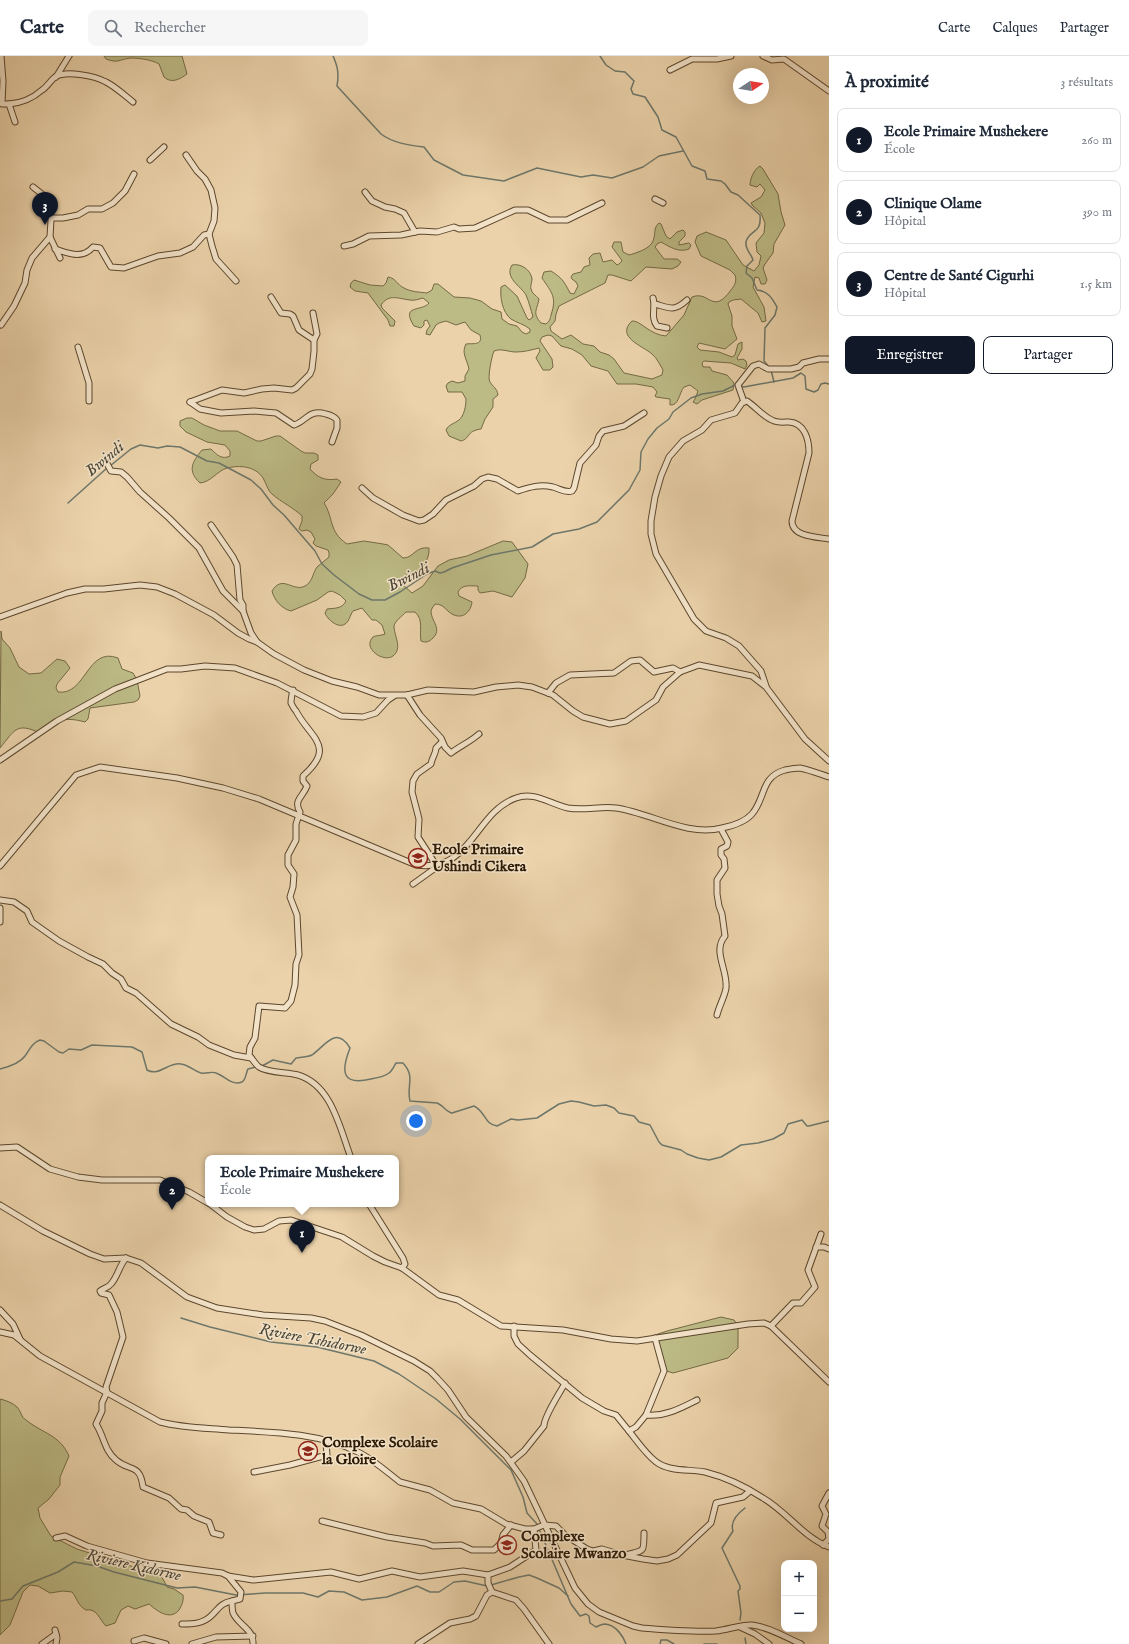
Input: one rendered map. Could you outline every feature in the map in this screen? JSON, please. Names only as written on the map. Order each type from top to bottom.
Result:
[{"type":"street","points":[[1,56],[3,81],[2,104],[20,103],[31,98],[56,77],[69,56]]},
{"type":"street","points":[[670,70],[692,59],[717,60],[731,56]]},
{"type":"street","points":[[763,56],[772,60],[784,59],[829,90]]},
{"type":"street","points":[[56,77],[64,74],[74,74],[105,82],[133,102]]},
{"type":"street","points":[[9,104],[15,122]]},
{"type":"street","points":[[150,160],[164,147]]},
{"type":"street","points":[[186,156],[205,179],[211,190],[215,208],[214,220],[209,234],[216,259],[236,281]]},
{"type":"street","points":[[51,218],[63,218],[78,214],[88,209],[102,209],[113,203],[125,191],[134,174]]},
{"type":"street","points":[[33,187],[47,198],[49,203],[51,218],[50,238],[60,258]]},
{"type":"street","points":[[365,192],[372,201],[404,213],[415,232]]},
{"type":"street","points":[[655,199],[663,203]]},
{"type":"street","points":[[344,246],[353,244],[369,236],[401,235],[415,232],[437,232],[454,227],[459,229],[475,228],[515,210],[528,210],[549,220],[567,220],[602,203]]},
{"type":"street","points":[[55,249],[78,255],[89,252],[93,248],[100,248],[111,267],[124,268],[158,256],[186,250],[193,247],[204,235],[209,234]]},
{"type":"street","points":[[1,325],[14,306],[25,283],[32,258],[50,238]]},
{"type":"street","points":[[271,297],[281,313],[290,314],[293,316],[299,330],[314,340]]},
{"type":"street","points":[[653,298],[655,304],[652,318],[657,326],[667,328]]},
{"type":"street","points":[[655,304],[678,308],[687,300]]},
{"type":"street","points":[[313,313],[317,334],[314,340],[314,352],[310,374],[292,390],[274,388],[244,393],[222,390],[190,402],[200,409],[221,413],[254,411],[276,413],[294,425],[300,423],[308,415],[323,413],[334,417],[337,420],[332,442]]},
{"type":"street","points":[[78,347],[89,383],[89,402]]},
{"type":"street","points":[[744,402],[738,385],[753,366],[759,364],[768,369],[791,369],[799,367],[803,363],[820,359],[829,359]]},
{"type":"street","points":[[744,402],[749,402],[765,416],[775,422],[792,422],[805,431],[809,444],[809,452],[792,526],[794,529],[806,535],[829,539]]},
{"type":"street","points":[[744,402],[736,413],[711,420],[702,430],[683,441],[669,457],[661,476],[655,497],[651,521],[656,554],[694,619],[706,631],[726,638],[739,646],[761,671],[766,686],[805,739],[829,761]]},
{"type":"street","points":[[362,488],[373,498],[403,515],[419,521],[424,520],[433,514],[446,500],[488,477],[496,479],[518,491],[532,486],[552,487],[567,492],[572,491],[580,464],[596,445],[599,436],[603,431],[624,426],[644,413]]},
{"type":"street","points":[[105,460],[111,471],[120,472],[127,477],[140,492],[200,548],[214,571],[223,591],[243,611]]},
{"type":"street","points":[[212,525],[233,556],[237,565],[240,600],[252,634],[257,642]]},
{"type":"street","points":[[0,617],[67,593],[84,589],[104,589],[140,585],[157,588],[175,594],[214,615],[238,633],[257,642],[274,654],[304,670],[332,681],[357,686],[379,695],[407,695],[428,690],[474,692],[518,685],[532,687],[548,693],[583,717],[610,724],[618,724],[626,721],[656,700],[663,687],[680,672],[699,665],[752,676],[766,686]]},
{"type":"street","points":[[548,693],[556,683],[570,675],[614,672],[631,661],[640,660],[654,672],[673,668],[680,672]]},
{"type":"street","points":[[0,760],[57,721],[115,689],[167,669],[205,666],[235,668],[293,690],[341,716],[363,717],[376,714],[388,700],[396,696]]},
{"type":"street","points":[[293,690],[291,703],[299,718],[314,734],[319,750],[319,756],[314,767],[303,776],[303,781],[307,786],[304,794],[297,801],[296,806],[300,812],[296,824],[296,840],[288,855],[288,865],[294,874],[293,887],[290,897],[297,915],[299,955],[296,964],[296,985],[291,1001],[285,1008],[259,1006],[255,1038],[250,1047],[249,1055],[259,1067],[297,1074],[307,1078],[321,1090],[332,1107],[350,1155]]},
{"type":"street","points":[[407,695],[420,715],[441,738],[442,742],[451,753],[479,734]]},
{"type":"street","points":[[436,865],[418,836],[419,819],[412,792],[413,781],[417,774],[431,764],[432,757],[436,753],[436,748],[442,742]]},
{"type":"street","points":[[0,866],[76,775],[100,768],[177,778],[223,788],[259,799],[416,865],[427,867],[447,861],[456,855],[470,842],[498,807],[518,797],[536,796],[569,808],[615,808],[638,812],[666,822],[690,828],[709,830],[721,829],[744,820],[752,814],[767,782],[773,775],[791,768],[800,768],[829,777]]},
{"type":"street","points":[[717,1015],[726,987],[720,957],[721,941],[725,936],[717,894],[717,880],[725,868],[721,850],[728,846],[728,842],[721,829]]},
{"type":"street","points":[[413,884],[434,869],[436,865]]},
{"type":"street","points":[[0,900],[14,902],[27,911],[32,922],[59,941],[103,964],[121,979],[126,988],[136,993],[171,1024],[234,1055],[251,1058]]},
{"type":"street","points":[[0,908],[0,922]]},
{"type":"street","points":[[0,1148],[17,1147],[50,1169],[78,1177],[102,1180],[160,1180],[189,1192],[205,1201]]},
{"type":"street","points":[[0,1205],[43,1231],[90,1254],[104,1259],[126,1258],[141,1263],[187,1297],[217,1308],[263,1315],[311,1318],[325,1321],[361,1335],[414,1361],[430,1371],[448,1390],[466,1417],[511,1462],[524,1481],[575,1588],[588,1604],[599,1612],[633,1626],[642,1628],[700,1631],[725,1630],[745,1625],[760,1627],[801,1644]]},
{"type":"street","points":[[214,1207],[227,1217],[245,1227],[254,1230],[264,1229],[279,1220],[284,1219],[330,1232],[342,1237],[385,1262],[402,1268],[439,1295],[458,1300],[501,1326],[563,1330],[625,1341],[646,1340],[743,1324],[764,1323],[771,1326],[829,1382]]},
{"type":"street","points":[[371,1207],[403,1258],[405,1264],[402,1268]]},
{"type":"street","points":[[771,1326],[793,1303],[801,1303],[815,1287],[808,1270],[821,1234]]},
{"type":"street","points":[[816,1247],[824,1247],[829,1249]]},
{"type":"street","points":[[126,1258],[120,1264],[111,1284],[100,1291],[101,1293],[109,1295],[112,1300],[122,1328],[123,1337],[106,1386],[107,1392],[102,1403],[102,1411],[96,1424],[102,1434],[106,1448],[116,1460],[136,1470],[141,1476],[143,1487],[169,1498],[180,1508],[187,1510],[194,1516],[209,1522],[213,1533],[221,1535]]},
{"type":"street","points":[[0,1310],[13,1324],[20,1340]]},
{"type":"street","points":[[514,1326],[514,1336],[518,1344],[582,1398],[604,1411],[616,1415],[655,1462],[675,1469],[693,1470],[714,1475],[750,1490],[768,1500],[823,1545],[829,1547]]},
{"type":"street","points":[[0,1332],[14,1335],[40,1356],[160,1422],[175,1426],[288,1433],[347,1448],[361,1454],[381,1466],[400,1482],[430,1490],[453,1504],[477,1507],[486,1510],[506,1524],[525,1529],[534,1529],[544,1525],[556,1526],[565,1535],[587,1549],[593,1551],[602,1549],[622,1555],[657,1561],[668,1560],[677,1555],[711,1523],[716,1503],[743,1498],[750,1490]]},
{"type":"street","points":[[629,1431],[636,1427],[646,1415],[664,1371],[655,1338]]},
{"type":"street","points":[[511,1462],[524,1451],[544,1426],[544,1421],[565,1383]]},
{"type":"street","points":[[646,1415],[654,1416],[678,1410],[697,1400]]},
{"type":"street","points":[[254,1472],[290,1466],[327,1455],[326,1442]]},
{"type":"street","points":[[823,1545],[829,1539],[828,1532],[822,1526],[826,1514],[822,1506],[829,1493]]},
{"type":"street","points":[[322,1521],[387,1537],[425,1543],[433,1546],[461,1544],[472,1550],[494,1550],[501,1543],[504,1535],[511,1525]]},
{"type":"street","points":[[56,1538],[65,1536],[87,1546],[147,1564],[222,1573],[228,1576],[253,1580],[331,1572],[359,1579],[392,1571],[420,1577],[463,1571],[488,1575],[510,1567],[536,1550],[534,1529]]},
{"type":"street","points":[[622,1555],[642,1551],[644,1548],[644,1533]]},
{"type":"street","points":[[488,1575],[488,1583],[491,1591],[516,1600],[549,1644]]},
{"type":"street","points":[[182,1624],[202,1622],[212,1615],[221,1604],[240,1600],[241,1592],[228,1576]]},
{"type":"street","points":[[418,1644],[450,1623],[470,1619],[476,1616],[487,1595],[491,1591]]},
{"type":"street","points":[[232,1601],[232,1612],[253,1636],[253,1644]]},
{"type":"street","points":[[740,1627],[755,1634],[769,1644]]},
{"type":"street","points":[[42,1644],[55,1632],[57,1638],[56,1644]]},
{"type":"street","points":[[192,1644],[216,1637],[253,1636]]},
{"type":"street","points":[[134,1640],[144,1638],[166,1644]]},
{"type":"shaded area","points":[[104,56],[182,56],[187,74],[179,79],[170,80],[164,77],[159,64],[153,61],[131,58],[114,61],[106,59]]},
{"type":"shaded area","points":[[760,166],[778,194],[785,225],[774,244],[773,253],[763,268],[767,280],[765,284],[761,284],[759,278],[755,277],[753,287],[764,307],[766,321],[762,322],[758,313],[741,299],[729,302],[728,304],[732,316],[732,326],[737,339],[725,349],[699,343],[697,347],[700,350],[719,352],[732,357],[735,355],[738,344],[742,342],[742,349],[737,358],[738,360],[743,359],[746,361],[747,365],[745,369],[731,363],[704,361],[702,363],[703,367],[710,367],[712,371],[727,375],[734,383],[733,390],[702,400],[697,404],[693,402],[698,391],[690,385],[684,387],[677,401],[673,405],[670,405],[670,399],[655,396],[657,392],[653,387],[636,384],[617,384],[608,371],[591,366],[582,355],[572,349],[561,346],[552,336],[548,335],[542,337],[540,341],[552,359],[553,367],[550,370],[543,370],[536,358],[540,351],[539,348],[519,352],[500,350],[494,351],[490,367],[489,380],[497,391],[498,395],[493,399],[493,407],[485,419],[481,429],[473,431],[466,439],[461,441],[449,436],[446,430],[462,416],[466,399],[462,392],[448,392],[446,386],[452,381],[458,383],[465,381],[465,376],[469,369],[464,350],[466,344],[474,344],[479,342],[481,339],[480,335],[471,330],[465,322],[456,325],[446,321],[436,325],[430,335],[426,334],[430,326],[427,320],[424,321],[424,325],[421,328],[414,326],[409,314],[411,311],[426,306],[429,303],[423,298],[413,300],[391,298],[384,301],[381,305],[382,308],[395,321],[394,326],[390,326],[388,320],[368,293],[355,291],[350,287],[354,280],[370,285],[383,286],[388,277],[404,288],[416,292],[427,293],[432,290],[434,284],[438,284],[454,297],[470,298],[481,301],[492,309],[501,312],[502,319],[509,324],[517,326],[526,334],[530,332],[530,329],[511,319],[502,304],[501,287],[505,285],[517,296],[527,318],[529,320],[533,317],[526,295],[514,282],[510,274],[512,265],[522,266],[530,273],[532,279],[532,291],[539,299],[536,314],[541,323],[546,324],[550,319],[554,304],[551,292],[542,278],[544,272],[551,271],[555,273],[566,285],[570,293],[574,294],[578,286],[571,277],[573,274],[581,272],[584,267],[590,265],[589,258],[593,254],[600,253],[603,262],[612,260],[617,265],[622,261],[612,247],[614,242],[621,242],[623,252],[629,255],[642,250],[651,244],[654,238],[655,229],[659,223],[661,224],[666,236],[670,239],[677,232],[683,230],[685,232],[685,236],[679,242],[679,245],[689,243],[691,245],[689,249],[678,250],[661,242],[655,247],[664,259],[677,259],[681,262],[678,266],[672,269],[646,267],[631,281],[608,275],[605,283],[559,306],[555,321],[550,327],[551,331],[562,339],[571,335],[583,344],[594,346],[600,352],[609,355],[614,359],[624,373],[652,379],[662,375],[663,370],[654,356],[628,336],[628,327],[632,321],[635,321],[650,331],[666,336],[684,315],[692,297],[703,297],[715,302],[725,297],[731,290],[735,283],[735,275],[730,270],[701,256],[695,242],[697,236],[706,232],[726,240],[743,265],[754,271],[759,265],[761,256],[757,252],[756,243],[764,233],[765,223],[761,213],[751,203],[761,197],[765,190],[760,184],[757,187],[750,185],[753,174]]},
{"type":"shaded area","points":[[187,418],[192,418],[204,425],[220,431],[237,431],[257,441],[280,436],[305,453],[314,453],[318,455],[318,460],[311,464],[310,469],[322,478],[329,480],[337,479],[341,482],[333,494],[324,503],[334,529],[341,539],[347,544],[364,541],[388,545],[403,558],[410,556],[418,550],[429,548],[427,560],[423,567],[414,575],[410,574],[405,576],[401,583],[412,593],[423,586],[438,566],[449,560],[467,556],[503,541],[512,542],[528,564],[525,578],[512,597],[493,591],[480,593],[478,586],[466,586],[460,589],[458,592],[459,596],[472,602],[469,611],[461,616],[454,615],[441,605],[435,604],[431,612],[437,632],[433,638],[427,642],[421,641],[418,615],[415,612],[406,612],[397,620],[394,626],[398,646],[396,653],[389,658],[379,656],[372,650],[370,641],[374,636],[385,634],[382,625],[376,620],[372,620],[362,608],[353,611],[348,622],[342,625],[333,623],[326,615],[325,613],[327,609],[338,608],[344,604],[346,601],[340,595],[332,591],[328,592],[317,600],[291,611],[277,601],[272,591],[276,586],[283,583],[303,587],[309,583],[317,567],[329,557],[328,550],[316,546],[313,543],[315,539],[311,532],[307,530],[302,531],[299,529],[302,516],[271,493],[263,478],[256,471],[247,467],[227,468],[223,469],[207,481],[200,483],[193,474],[192,466],[202,450],[211,449],[222,457],[230,456],[230,451],[225,445],[207,442],[186,432],[180,426],[180,421]]},
{"type":"shaded area","points":[[1,631],[2,639],[10,648],[19,667],[29,674],[41,673],[57,659],[65,661],[70,668],[57,684],[56,688],[58,692],[67,691],[75,687],[99,659],[108,656],[118,658],[122,669],[133,673],[137,680],[140,696],[138,700],[134,702],[90,708],[88,719],[85,722],[77,720],[61,721],[51,725],[40,733],[26,728],[21,728],[13,732],[0,748]]},
{"type":"shaded area","points":[[721,1317],[734,1320],[738,1325],[738,1348],[728,1358],[673,1373],[663,1370],[652,1336]]},
{"type":"shaded area","points":[[0,1399],[15,1406],[24,1419],[61,1443],[69,1456],[60,1477],[60,1485],[49,1499],[38,1508],[40,1518],[51,1536],[77,1549],[159,1575],[167,1587],[174,1589],[183,1595],[182,1604],[179,1610],[172,1615],[168,1615],[149,1604],[135,1609],[128,1606],[121,1610],[115,1623],[106,1626],[95,1612],[86,1610],[79,1604],[72,1592],[63,1591],[50,1593],[38,1586],[30,1585],[23,1592],[10,1625],[0,1635]]},
{"type":"waterway","points":[[333,56],[338,71],[337,86],[381,134],[396,142],[424,147],[434,160],[463,175],[504,181],[537,168],[581,177],[593,175],[612,178],[643,167],[659,156],[683,151]]},
{"type":"waterway","points":[[600,56],[606,65],[615,71],[625,72],[634,81],[631,89],[633,94],[645,97],[658,117],[662,130],[676,137],[692,166],[705,171],[707,179],[721,181],[731,192],[738,195],[760,215],[759,226],[750,235],[746,242],[746,247],[753,260],[747,266],[746,273],[752,278],[757,290],[767,293],[777,307],[775,315],[765,328],[764,361],[769,367]]},
{"type":"waterway","points":[[771,370],[774,382]]},
{"type":"waterway","name":"Bwindi","points":[[740,386],[744,387],[793,378],[801,373],[805,376],[806,389],[814,392],[818,390],[821,384],[829,384]]},
{"type":"waterway","name":"Bwindi","points":[[110,466],[131,449],[140,445],[158,448],[167,446],[180,447],[207,461],[219,463],[251,480],[261,489],[273,505],[284,515],[315,551],[322,564],[334,575],[359,594],[372,600],[385,600],[427,574],[435,571],[440,573],[491,555],[532,547],[553,534],[579,529],[597,522],[629,490],[640,470],[641,452],[648,439],[657,428],[669,419],[673,412],[691,398],[702,394],[723,391],[735,385]]},
{"type":"waterway","name":"Bwindi","points":[[68,503],[107,468]]},
{"type":"waterway","points":[[262,1066],[273,1060],[291,1064],[296,1058],[312,1055],[326,1043],[335,1038],[340,1038],[345,1041],[350,1048],[345,1064],[346,1075],[349,1078],[361,1081],[380,1077],[390,1072],[396,1063],[403,1063],[407,1068],[410,1077],[410,1101],[437,1103],[452,1113],[474,1106],[481,1111],[490,1123],[497,1126],[511,1119],[518,1120],[537,1118],[559,1104],[571,1101],[594,1106],[606,1105],[614,1108],[619,1113],[634,1116],[639,1122],[650,1125],[662,1145],[681,1150],[698,1158],[709,1160],[721,1157],[741,1145],[773,1139],[784,1133],[788,1124],[802,1120],[807,1126],[809,1126],[829,1121]]},
{"type":"waterway","points":[[0,1069],[20,1061],[33,1045],[40,1040],[63,1053],[69,1049],[81,1050],[92,1045],[132,1047],[142,1052],[147,1070],[151,1072],[160,1071],[172,1065],[181,1064],[201,1073],[213,1072],[219,1074],[235,1083],[242,1082],[248,1069],[256,1067]]},
{"type":"waterway","name":"Riviere Tshidorwe","points":[[181,1318],[210,1327],[271,1342],[317,1347],[374,1361],[399,1374],[436,1399],[460,1419],[511,1470],[523,1497],[527,1513],[537,1524]]},
{"type":"waterway","points":[[740,1620],[741,1613],[738,1591],[740,1586],[722,1548],[733,1531],[733,1521],[745,1508]]},
{"type":"waterway","points":[[539,1529],[571,1604],[580,1616],[586,1614],[589,1616],[590,1623],[596,1627],[605,1624],[612,1626],[621,1634],[626,1644]]},
{"type":"waterway","name":"Riviere Kidorwe","points":[[0,1601],[12,1599],[23,1586],[58,1572],[74,1562],[97,1566],[114,1572],[177,1588],[195,1587],[236,1595],[303,1593],[318,1597],[329,1591],[344,1592],[362,1600],[387,1597],[417,1586],[430,1592],[439,1592],[454,1582],[465,1581],[487,1586]]},
{"type":"waterway","name":"Riviere Kidorwe","points":[[491,1585],[529,1575],[559,1588],[568,1596]]},
{"type":"waterway","points":[[745,1638],[746,1644]]},
{"type":"waterway","points":[[660,1644],[661,1640],[667,1640],[674,1644]]},
{"type":"waterway","points":[[704,1644],[717,1644]]},
{"type":"place","name":"Centre de Santé Cigurhi","points":[[45,225]]},
{"type":"place","name":"Ecole Primaire Ushindi Cikera","points":[[418,858]]},
{"type":"place","name":"Clinique Olame","points":[[172,1210]]},
{"type":"place","name":"Ecole Primaire Mushekere","points":[[302,1253]]},
{"type":"place","name":"Complexe Scolaire la Gloire","points":[[308,1451]]},
{"type":"place","name":"Complexe Scolaire Mwanzo","points":[[507,1545]]}]
